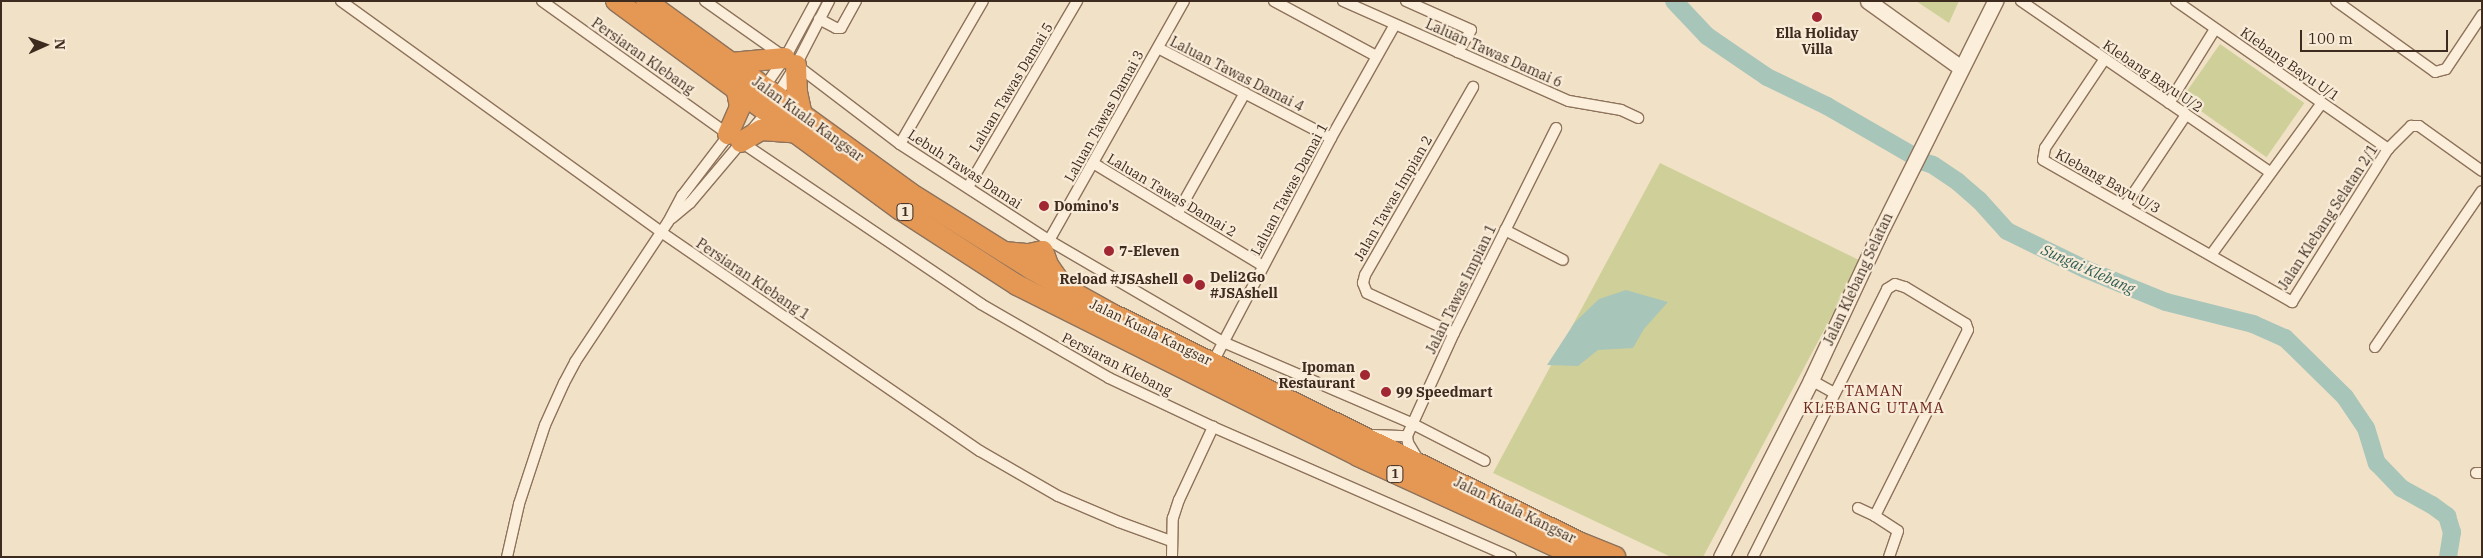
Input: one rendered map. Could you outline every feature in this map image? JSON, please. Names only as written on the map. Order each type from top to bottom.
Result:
[{"type":"highway","name":"Jalan Kuala Kangsar","points":[[616,1],[737,92],[765,100]]},
{"type":"highway","name":"Jalan Kuala Kangsar","points":[[646,1],[731,63],[765,100],[798,124],[901,210],[991,269],[1056,307],[1358,456],[1579,557]]},
{"type":"highway","points":[[731,63],[791,61],[797,92],[798,124],[761,130],[735,138],[740,107],[737,92]]},
{"type":"highway","name":"Jalan Kuala Kangsar","points":[[798,124],[1001,251],[1112,314],[1581,543],[1615,557]]},
{"type":"highway","points":[[1001,251],[1029,254],[1046,246],[1048,265],[1065,288]]},
{"type":"highway","points":[[991,269],[1018,274],[1031,269],[1035,284],[1053,299],[1056,307]]},
{"type":"street","name":"Persiaran Klebang 1","points":[[341,1],[661,232],[980,451],[1058,496],[1119,522],[1171,541]]},
{"type":"street","name":"Persiaran Klebang","points":[[542,1],[735,138],[981,304],[1046,343],[1109,378],[1213,427],[1511,557]]},
{"type":"street","name":"Lebuh Tawas Damai","points":[[705,1],[791,61],[900,144],[968,187],[1046,246],[1223,342],[1413,423],[1485,461]]},
{"type":"street","points":[[508,557],[519,504],[545,425],[574,362],[668,222],[693,180],[735,138],[765,100],[791,61],[816,1]]},
{"type":"street","points":[[668,222],[690,203],[735,138],[765,100],[829,1]]},
{"type":"street","points":[[819,19],[836,28],[841,28],[856,1]]},
{"type":"street","points":[[900,144],[983,1]]},
{"type":"street","name":"Laluan Tawas Damai 5","points":[[968,187],[1077,1]]},
{"type":"street","name":"Laluan Tawas Damai 3","points":[[1031,269],[1046,246],[1184,1]]},
{"type":"street","points":[[1274,1],[1376,56]]},
{"type":"street","name":"Laluan Tawas Damai 6","points":[[1343,1],[1394,26],[1569,101],[1621,110],[1638,118]]},
{"type":"street","points":[[1406,1],[1430,6],[1471,30],[1458,52]]},
{"type":"street","points":[[1868,1],[1960,67]]},
{"type":"street","name":"Jalan Klebang Selatan","points":[[1721,557],[1811,380],[1960,67],[1995,1]]},
{"type":"street","name":"Klebang Bayu U/1","points":[[2176,1],[2388,149]]},
{"type":"street","points":[[2336,1],[2435,72],[2441,72],[2446,69],[2482,15]]},
{"type":"street","name":"Klebang Bayu U/2","points":[[2025,2],[2104,60],[2271,173]]},
{"type":"street","name":"Laluan Tawas Damai 1","points":[[1213,362],[1331,138],[1394,26]]},
{"type":"street","points":[[2169,103],[2216,29]]},
{"type":"street","name":"Laluan Tawas Damai 4","points":[[1158,48],[1331,138]]},
{"type":"street","name":"Klebang Bayu U/3","points":[[2104,60],[2042,156],[2042,160],[2211,255]]},
{"type":"street","name":"Jalan Tawas Impian 2","points":[[1454,332],[1367,293],[1363,283],[1364,274],[1472,87]]},
{"type":"street","points":[[1177,214],[1244,93]]},
{"type":"street","points":[[2211,255],[2322,103]]},
{"type":"street","points":[[2125,206],[2186,115]]},
{"type":"street","name":"Jalan Klebang Selatan 2/1","points":[[2211,255],[2292,302],[2388,149],[2411,126],[2419,126],[2482,171]]},
{"type":"street","name":"Jalan Tawas Impian 1","points":[[1407,436],[1454,332],[1556,128]]},
{"type":"street","name":"Laluan Tawas Damai 2","points":[[1093,163],[1263,266]]},
{"type":"street","points":[[2375,347],[2482,191]]},
{"type":"street","points":[[1505,230],[1563,260]]},
{"type":"street","points":[[1753,557],[1834,393],[1887,289],[1892,284],[1905,287],[1968,327],[1875,516]]},
{"type":"street","points":[[1811,380],[1834,393]]},
{"type":"street","points":[[1172,557],[1173,518],[1179,500],[1213,427]]},
{"type":"street","points":[[1361,434],[1407,436],[1408,443],[1421,464]]},
{"type":"street","points":[[1858,508],[1875,516],[1898,531],[1889,557]]},
{"type":"green space","points":[[1916,1],[1959,1],[1949,23]]},
{"type":"green space","points":[[2220,44],[2304,103],[2267,157],[2182,98]]},
{"type":"green space","points":[[1660,163],[1861,261],[1703,557],[1671,557],[1493,473]]},
{"type":"shaded area","points":[[1626,290],[1668,302],[1644,329],[1633,348],[1598,350],[1578,366],[1547,365],[1575,322],[1599,299]]},
{"type":"waterway","name":"Sungai Klebang","points":[[1674,1],[1707,36],[1767,77],[1827,106],[1924,162],[1933,165],[1958,182],[1979,200],[2007,231],[2085,269],[2166,302],[2253,324],[2285,338],[2345,397],[2366,428],[2377,463],[2401,488],[2432,505],[2447,516],[2452,532],[2448,557]]},
{"type":"place","name":"Ella Holiday Villa","points":[[1817,17]]},
{"type":"place","name":"Domino's","points":[[1044,206]]},
{"type":"place","name":"7-Eleven","points":[[1109,251]]},
{"type":"place","name":"Reload #JSAshell","points":[[1188,279]]},
{"type":"place","name":"Deli2Go #JSAshell","points":[[1200,285]]},
{"type":"place","name":"Ipoman Restaurant","points":[[1365,375]]},
{"type":"place","name":"99 Speedmart","points":[[1386,392]]},
{"type":"district","name":"TAMAN KLEBANG UTAMA","points":[[1874,398]]}]
